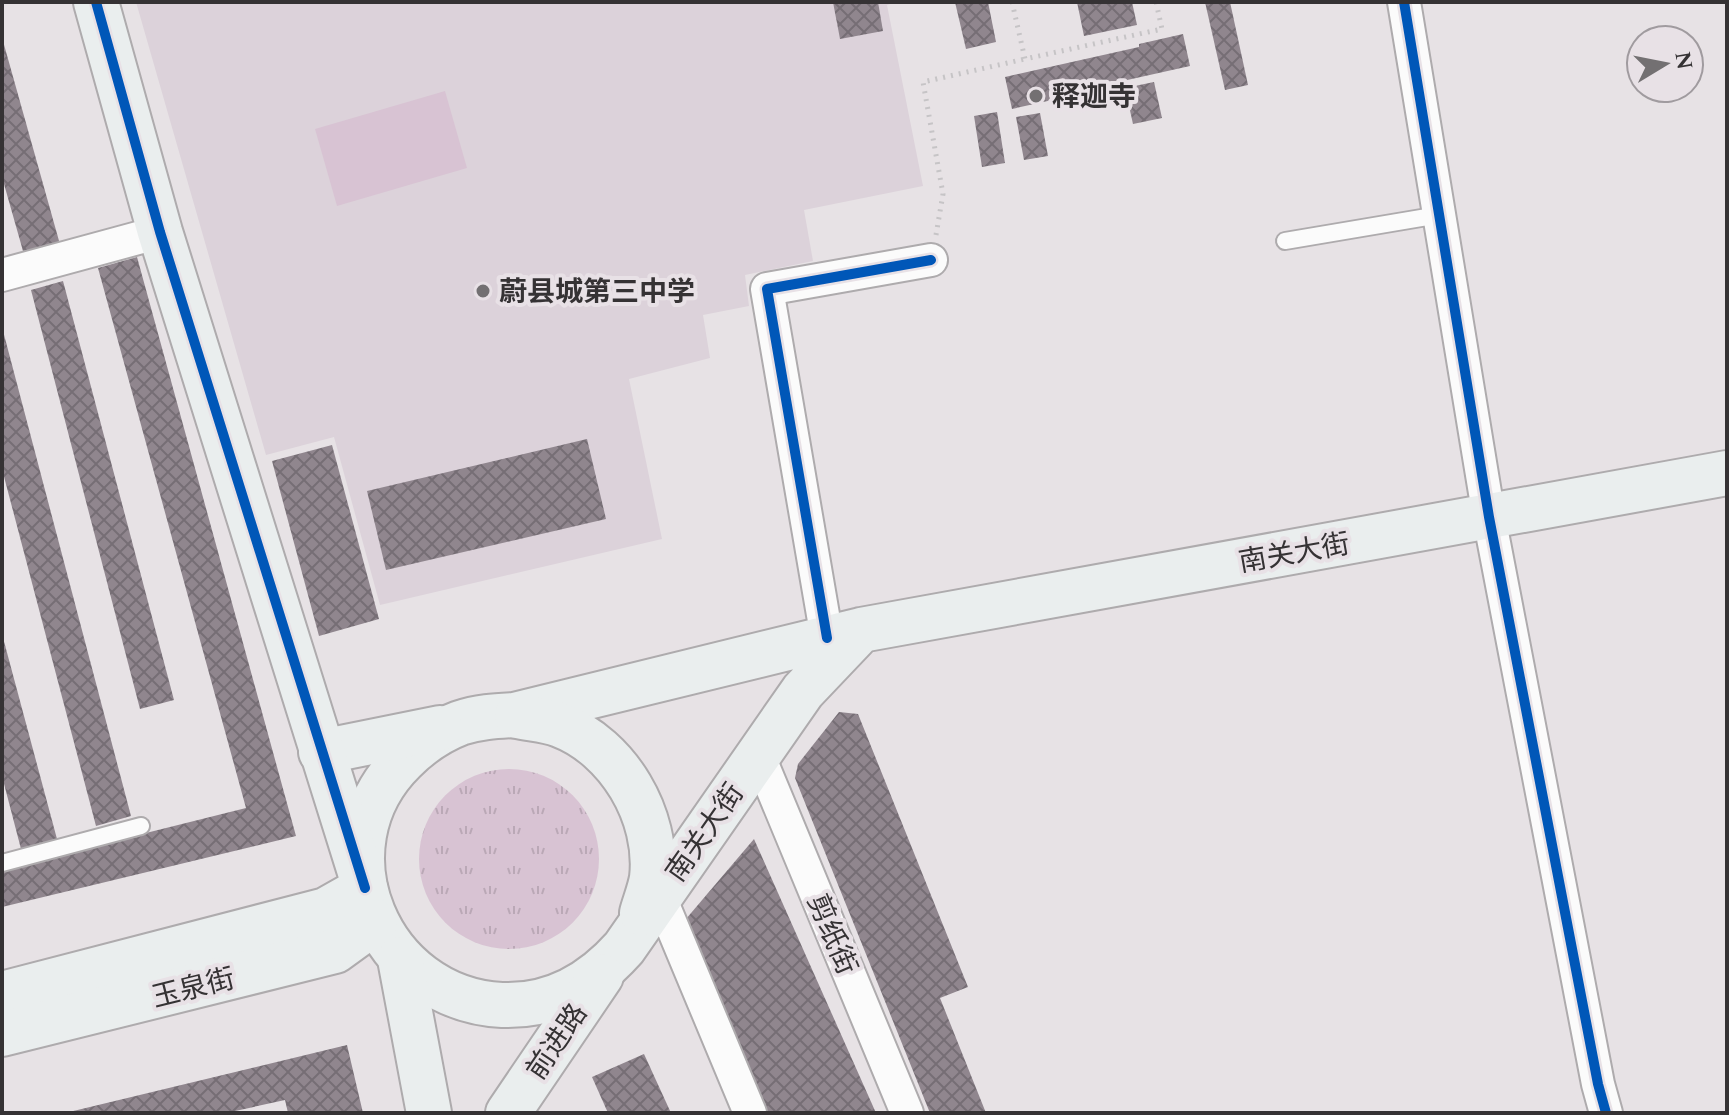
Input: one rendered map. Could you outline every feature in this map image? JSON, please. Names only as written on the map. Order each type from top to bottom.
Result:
[{"type":"main road","points":[[96,2],[160,232],[370,905]]},
{"type":"main road","name":"南关大街","points":[[844,634],[624,948],[605,969],[567,994],[524,1006],[478,1004],[435,988],[400,959],[370,905],[363,847],[372,807],[392,772],[421,743],[458,724],[485,717],[514,715],[844,634],[1727,473]]},
{"type":"main road","name":"南关大街","points":[[514,715],[560,725],[601,750],[632,786],[649,830],[652,878],[649,909]]},
{"type":"main road","points":[[321,752],[458,724]]},
{"type":"main road","name":"玉泉街","points":[[2,994],[326,910],[370,905]]},
{"type":"main road","name":"玉泉街","points":[[2,1034],[335,951],[370,905]]},
{"type":"main road","points":[[400,959],[429,1113]]},
{"type":"main road","name":"前进路","points":[[508,1113],[605,969]]},
{"type":"street","points":[[1404,2],[1489,517],[1606,1113]]},
{"type":"street","points":[[2,275],[160,232]]},
{"type":"street","points":[[844,634],[767,289],[931,260]]},
{"type":"street","name":"剪纸街","points":[[758,754],[907,1113]]},
{"type":"street","points":[[649,909],[750,1113]]},
{"type":"lane","points":[[1285,241],[1439,215]]},
{"type":"lane","points":[[2,863],[141,826]]},
{"type":"path","points":[[1012,2],[1025,59]]},
{"type":"path","points":[[931,260],[943,194],[923,82],[1162,29],[1156,2]]},
{"type":"shaded area","name":"蔚县城第三中学","points":[[136,2],[897,2],[887,5],[923,186],[804,210],[813,261],[745,275],[749,306],[703,315],[710,358],[629,379],[662,539],[380,605],[334,437],[266,455]]},
{"type":"green space","points":[[445,91],[467,168],[337,206],[315,129]]},
{"type":"green space","points":[[509,769],[527,770],[544,776],[573,795],[592,824],[598,841],[598,877],[592,894],[573,923],[544,942],[527,948],[509,949],[491,948],[474,942],[445,923],[426,894],[420,877],[419,859],[420,841],[426,824],[445,795],[474,776],[491,770]]},
{"type":"building","points":[[833,2],[878,2],[883,31],[840,39]]},
{"type":"building","points":[[955,2],[988,2],[996,42],[966,49]]},
{"type":"building","points":[[1077,2],[1132,2],[1137,25],[1084,36]]},
{"type":"building","points":[[1205,2],[1230,2],[1248,85],[1225,90]]},
{"type":"building","points":[[1183,34],[1190,66],[1012,109],[1005,77]]},
{"type":"building","points":[[3,41],[61,248],[25,258],[2,177]]},
{"type":"building","points":[[1154,82],[1162,118],[1133,124],[1125,88]]},
{"type":"building","points":[[997,112],[1005,163],[982,167],[974,116]]},
{"type":"building","points":[[1040,113],[1048,156],[1024,160],[1016,117]]},
{"type":"building","points":[[137,257],[296,836],[2,907],[2,869],[246,808],[98,268]]},
{"type":"building","points":[[63,281],[174,700],[140,709],[31,290]]},
{"type":"building","points":[[2,327],[131,816],[96,826],[2,469]]},
{"type":"building","points":[[587,439],[606,519],[386,570],[367,491]]},
{"type":"building","points":[[332,445],[379,619],[319,636],[272,461]]},
{"type":"building","points":[[2,634],[57,839],[21,849],[2,776]]},
{"type":"building","points":[[839,712],[858,714],[968,987],[940,998],[986,1113],[930,1113],[795,778],[798,764]]},
{"type":"building","points":[[754,839],[876,1113],[762,1113],[680,926]]},
{"type":"building","points":[[347,1045],[363,1113],[288,1113],[285,1100],[226,1113],[65,1113]]},
{"type":"building","points":[[644,1054],[671,1113],[608,1113],[592,1077]]},
{"type":"cycle path","points":[[96,2],[160,232],[365,888]]},
{"type":"cycle path","points":[[1404,2],[1489,517],[1606,1113]]},
{"type":"cycle path","points":[[827,638],[767,289],[931,260]]},
{"type":"place","name":"释迦寺","points":[[1036,96]]},
{"type":"place","name":"蔚县城第三中学","points":[[483,291]]}]
